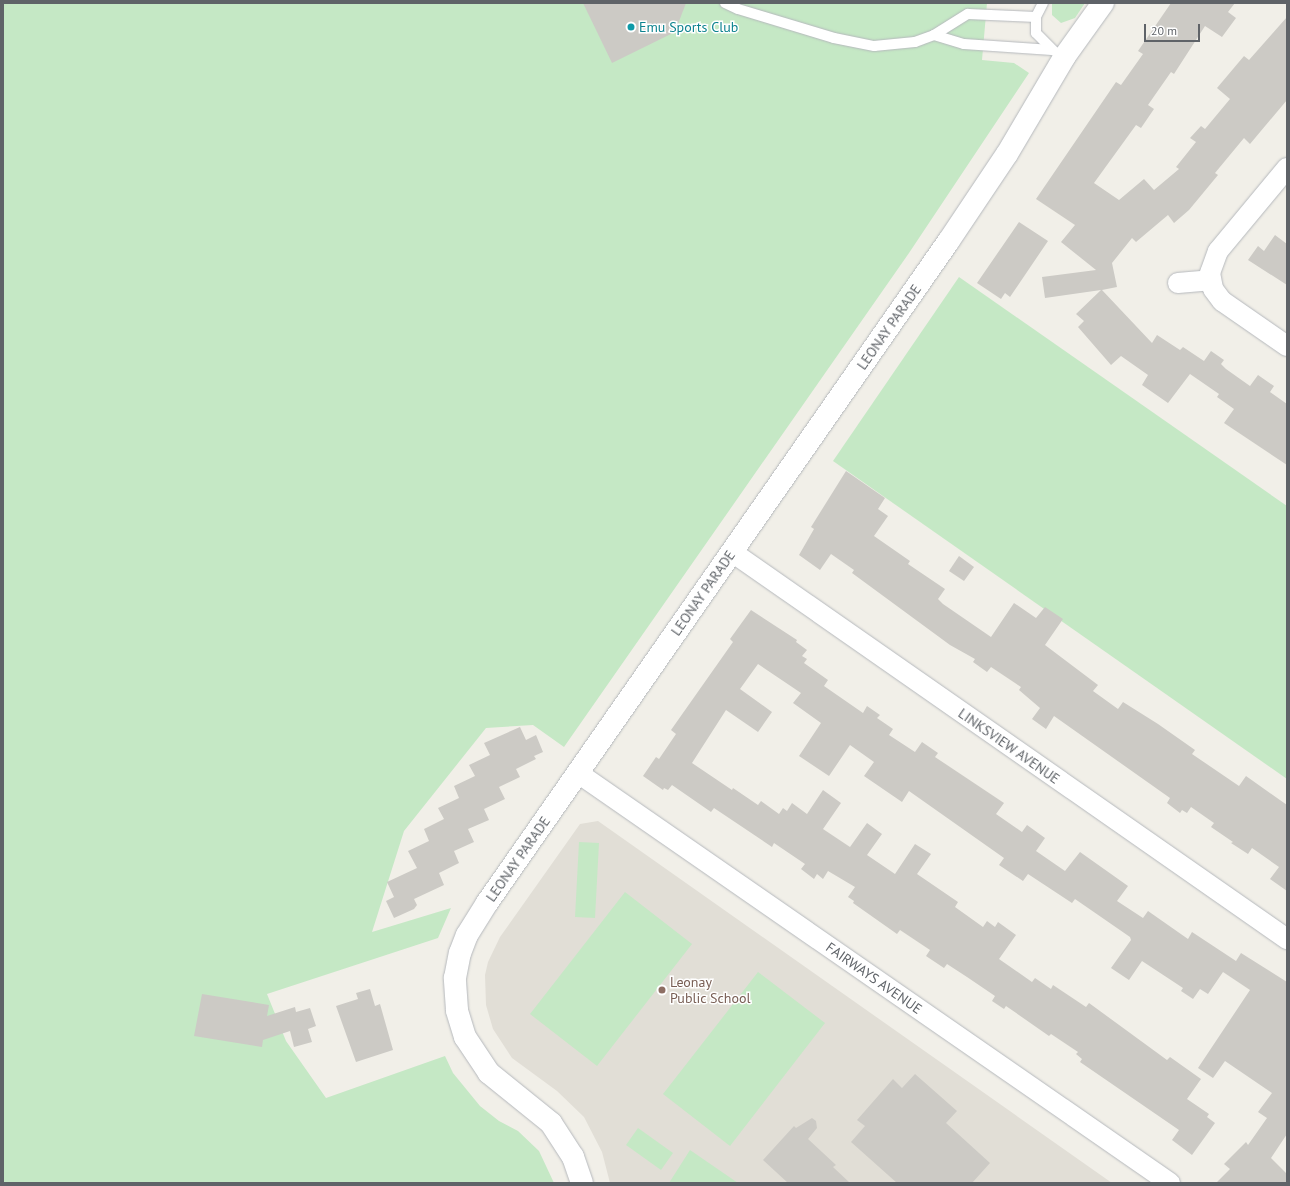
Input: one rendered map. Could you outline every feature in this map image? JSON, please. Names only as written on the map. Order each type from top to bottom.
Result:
[{"type":"street","name":"LEONAY PARADE","points":[[582,1183],[573,1156],[552,1123],[499,1082],[479,1062],[462,1030],[455,988],[460,953],[473,924],[1007,154],[1059,53],[1103,3]]},
{"type":"street","points":[[1287,168],[1218,251],[1212,264],[1210,280],[1222,301],[1287,346]]},
{"type":"street","points":[[1178,283],[1210,280]]},
{"type":"street","name":"LINKSVIEW AVENUE","points":[[732,552],[1287,939]]},
{"type":"street","name":"FAIRWAYS AVENUE","points":[[578,773],[1170,1183]]},
{"type":"lane","points":[[725,3],[779,22],[864,45],[898,45],[934,35],[968,14],[1036,17]]},
{"type":"lane","points":[[1043,3],[1036,17],[1036,33],[1059,53]]},
{"type":"lane","points":[[934,35],[964,44],[1059,53]]},
{"type":"shaded area","name":"Leonay Public School","points":[[598,821],[1112,1183],[610,1183],[602,1152],[584,1117],[557,1091],[512,1058],[493,1029],[486,1005],[485,975],[488,962],[500,937],[580,824]]},
{"type":"green space","points":[[3,3],[987,3],[982,60],[1014,63],[1029,73],[909,253],[564,747],[533,725],[486,728],[404,831],[372,932],[451,908],[438,938],[267,994],[286,1041],[326,1098],[445,1056],[453,1073],[480,1106],[499,1121],[518,1131],[539,1151],[554,1183],[3,1183]]},
{"type":"green space","points":[[1052,3],[1085,3],[1075,18],[1061,23],[1052,15]]},
{"type":"green space","points":[[959,277],[1287,506],[1287,779],[833,461]]},
{"type":"green space","points":[[579,842],[599,843],[595,918],[575,917]]},
{"type":"green space","points":[[625,892],[692,944],[597,1066],[530,1014]]},
{"type":"green space","points":[[758,972],[825,1023],[730,1146],[663,1094]]},
{"type":"green space","points":[[638,1128],[673,1153],[661,1170],[626,1145]]},
{"type":"green space","points":[[690,1150],[738,1183],[669,1183]]},
{"type":"building","name":"Emu Sports Club","points":[[583,3],[686,3],[675,32],[612,63]]},
{"type":"building","points":[[1171,3],[1235,3],[1228,12],[1236,18],[1222,37],[1205,26],[1174,74],[1171,72],[1148,105],[1154,109],[1141,128],[1136,125],[1094,183],[1119,200],[1144,179],[1154,190],[1179,169],[1176,167],[1196,142],[1190,138],[1201,126],[1205,129],[1230,99],[1217,88],[1244,56],[1249,60],[1287,17],[1287,100],[1250,144],[1244,138],[1215,173],[1218,175],[1189,210],[1174,223],[1168,215],[1136,242],[1132,238],[1112,263],[1117,287],[1102,290],[1152,343],[1157,335],[1180,350],[1183,347],[1204,361],[1211,351],[1224,360],[1221,364],[1226,369],[1250,386],[1258,375],[1274,386],[1270,392],[1287,404],[1287,465],[1224,423],[1234,409],[1217,397],[1219,394],[1190,374],[1168,403],[1142,385],[1148,375],[1121,356],[1111,365],[1078,327],[1084,321],[1076,314],[1101,290],[1045,298],[1042,277],[1096,270],[1061,242],[1075,225],[1036,199],[1116,82],[1121,85],[1143,54],[1138,51]]},
{"type":"building","points":[[1019,222],[1048,241],[1010,297],[1005,293],[1001,299],[977,283]]},
{"type":"building","points":[[1275,235],[1287,244],[1287,285],[1248,260],[1258,246],[1264,251]]},
{"type":"building","points":[[846,471],[885,498],[878,509],[888,516],[874,536],[910,561],[908,564],[945,589],[938,599],[943,604],[991,637],[1014,603],[1036,618],[1045,607],[1063,619],[1045,645],[1098,685],[1093,691],[1118,709],[1123,702],[1158,724],[1195,750],[1192,754],[1239,786],[1246,776],[1287,805],[1287,891],[1270,879],[1279,867],[1252,848],[1248,854],[1231,843],[1233,842],[1211,827],[1214,823],[1191,807],[1187,813],[1182,810],[1180,813],[1167,803],[1170,798],[1054,716],[1046,729],[1032,719],[1040,708],[1019,690],[1021,687],[991,667],[987,672],[973,662],[975,659],[950,645],[852,573],[854,570],[831,554],[820,570],[799,555],[814,529],[811,527]]},
{"type":"building","points":[[959,556],[974,567],[964,581],[949,571]]},
{"type":"building","points":[[751,610],[797,640],[796,642],[807,650],[802,656],[807,659],[804,663],[828,680],[824,686],[863,713],[867,706],[880,715],[877,718],[893,729],[889,735],[915,752],[922,742],[938,753],[935,757],[1004,803],[996,814],[1022,832],[1027,825],[1045,838],[1036,851],[1065,871],[1080,852],[1128,886],[1117,901],[1143,918],[1148,911],[1188,939],[1192,932],[1236,961],[1241,953],[1287,982],[1287,1134],[1271,1158],[1287,1174],[1287,1183],[1216,1183],[1230,1169],[1224,1164],[1246,1142],[1248,1145],[1267,1118],[1258,1112],[1272,1093],[1225,1061],[1213,1078],[1198,1068],[1250,990],[1223,972],[1208,994],[1200,989],[1193,999],[1181,991],[1183,988],[1142,961],[1129,980],[1111,968],[1131,940],[1130,937],[1075,899],[1072,903],[1028,874],[1023,881],[999,865],[1004,858],[909,791],[902,802],[864,776],[874,762],[850,745],[829,776],[799,756],[821,723],[793,703],[801,693],[758,664],[740,689],[772,712],[758,732],[726,710],[692,763],[732,790],[733,788],[758,805],[761,801],[779,814],[783,808],[787,811],[792,803],[807,814],[823,790],[841,803],[823,829],[850,847],[867,823],[882,834],[867,855],[895,874],[915,844],[931,854],[917,874],[958,902],[955,907],[983,927],[987,921],[995,927],[998,922],[1016,935],[999,959],[1032,982],[1035,978],[1051,989],[1053,985],[1086,1007],[1089,1003],[1167,1060],[1170,1057],[1201,1079],[1187,1099],[1209,1114],[1207,1117],[1215,1123],[1192,1155],[1172,1140],[1179,1130],[1080,1062],[1082,1059],[1076,1054],[1078,1052],[1051,1034],[1049,1036],[1006,1006],[1004,1009],[992,1001],[995,996],[947,964],[944,968],[926,956],[930,950],[900,930],[897,934],[853,903],[854,901],[848,897],[855,887],[828,871],[823,879],[817,874],[814,879],[801,869],[805,864],[774,843],[772,847],[714,808],[711,812],[672,785],[668,790],[664,788],[663,790],[643,776],[656,757],[659,759],[676,734],[671,730],[733,642],[730,639]]},
{"type":"building","points":[[520,727],[526,740],[536,735],[543,752],[534,756],[536,759],[516,769],[520,777],[499,787],[505,799],[484,809],[489,820],[468,829],[474,842],[454,851],[459,863],[439,873],[444,885],[414,899],[417,905],[414,909],[394,918],[386,901],[394,897],[387,882],[417,868],[408,851],[429,841],[424,829],[444,819],[438,808],[459,798],[454,786],[475,776],[469,765],[490,755],[484,743]]},
{"type":"building","points":[[370,989],[375,1006],[380,1004],[393,1050],[356,1062],[336,1006],[358,999],[356,993]]},
{"type":"building","points":[[202,994],[269,1005],[267,1016],[295,1007],[296,1012],[310,1008],[316,1026],[308,1029],[312,1042],[294,1047],[290,1031],[263,1040],[262,1047],[194,1036]]},
{"type":"building","points":[[915,1074],[957,1111],[946,1123],[990,1163],[972,1183],[897,1183],[851,1142],[865,1126],[857,1120],[893,1079],[902,1088]]},
{"type":"building","points":[[812,1118],[816,1121],[817,1128],[808,1139],[836,1165],[833,1167],[850,1183],[788,1183],[763,1160],[794,1126],[796,1128]]},
{"type":"place","name":"Emu Sports Club","points":[[631,27]]},
{"type":"place","name":"Leonay Public School","points":[[662,990]]}]
